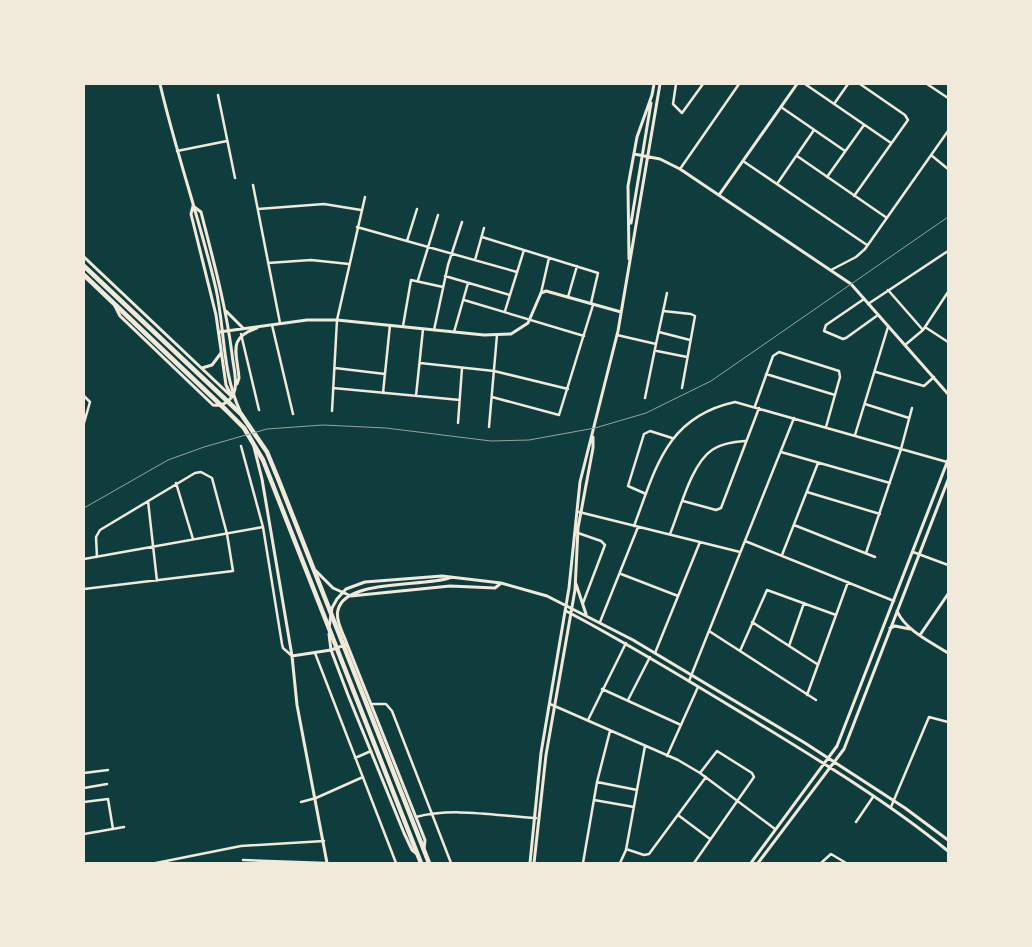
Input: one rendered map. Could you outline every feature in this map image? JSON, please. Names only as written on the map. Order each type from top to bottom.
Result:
[{"type":"highway","points":[[84,266],[241,414],[267,452],[429,863]]},
{"type":"highway","points":[[84,275],[244,428],[263,460],[421,863]]},
{"type":"street","points":[[160,84],[221,312],[229,383],[241,414]]},
{"type":"street","points":[[630,233],[654,84]]},
{"type":"street","points":[[629,262],[634,250],[660,84]]},
{"type":"street","points":[[676,84],[673,104],[682,113],[703,84]]},
{"type":"street","points":[[680,169],[739,84]]},
{"type":"street","points":[[719,195],[796,84]]},
{"type":"street","points":[[804,84],[891,143]]},
{"type":"street","points":[[834,104],[848,84]]},
{"type":"street","points":[[854,196],[908,117],[860,84]]},
{"type":"street","points":[[927,84],[948,98]]},
{"type":"street","points":[[218,95],[235,178]]},
{"type":"street","points":[[534,863],[542,754],[566,612],[579,512],[593,448],[593,437],[617,335],[629,262],[628,186],[637,137],[652,95]]},
{"type":"street","points":[[780,107],[845,151]]},
{"type":"street","points":[[827,177],[864,125]]},
{"type":"street","points":[[777,184],[814,130]]},
{"type":"street","points":[[831,270],[856,257],[868,245],[948,131]]},
{"type":"street","points":[[178,151],[227,142]]},
{"type":"street","points":[[634,154],[667,162],[680,169],[851,284],[948,394]]},
{"type":"street","points":[[931,155],[948,169]]},
{"type":"street","points":[[796,156],[886,218]]},
{"type":"street","points":[[742,161],[868,245]]},
{"type":"street","points":[[253,185],[280,325]]},
{"type":"street","points":[[332,412],[337,320],[365,197]]},
{"type":"street","points":[[258,209],[324,204],[361,210]]},
{"type":"street","points":[[193,206],[201,212],[226,311],[236,386]]},
{"type":"street","points":[[193,206],[191,214],[219,332],[226,385],[232,397]]},
{"type":"street","points":[[407,241],[417,209]]},
{"type":"street","points":[[418,280],[438,214]]},
{"type":"street","points":[[434,330],[445,276],[462,222]]},
{"type":"street","points":[[357,227],[517,272]]},
{"type":"street","points":[[475,260],[484,228]]},
{"type":"street","points":[[482,236],[595,271],[598,274],[584,336],[559,415],[492,397]]},
{"type":"street","points":[[505,311],[524,250]]},
{"type":"street","points":[[868,304],[948,251]]},
{"type":"street","points":[[84,257],[232,397]]},
{"type":"street","points":[[219,332],[308,320],[337,320],[454,332],[511,334],[522,328],[530,319],[541,293],[549,258]]},
{"type":"street","points":[[268,263],[311,260],[349,264]]},
{"type":"street","points":[[568,297],[577,266]]},
{"type":"street","points":[[445,276],[510,295]]},
{"type":"street","points":[[403,326],[410,281],[418,280],[444,287]]},
{"type":"street","points":[[454,332],[468,283]]},
{"type":"street","points":[[888,290],[924,328],[948,342]]},
{"type":"street","points":[[541,293],[546,291],[621,312]]},
{"type":"street","points":[[905,345],[924,328],[948,292]]},
{"type":"street","points":[[645,398],[667,293]]},
{"type":"street","points":[[864,299],[826,325],[824,331],[842,339],[846,338],[878,314]]},
{"type":"street","points":[[464,300],[584,336]]},
{"type":"street","points":[[114,305],[120,316],[214,405],[219,406],[226,404],[232,397],[239,378],[237,342],[242,334],[265,326]]},
{"type":"street","points":[[226,311],[244,328]]},
{"type":"street","points":[[663,312],[694,315],[696,318],[690,340],[682,388]]},
{"type":"street","points":[[272,325],[293,414]]},
{"type":"street","points":[[384,393],[390,325]]},
{"type":"street","points":[[855,435],[888,326]]},
{"type":"street","points":[[416,396],[423,329]]},
{"type":"street","points":[[659,332],[690,340]]},
{"type":"street","points":[[242,334],[259,410]]},
{"type":"street","points":[[489,427],[497,335]]},
{"type":"street","points":[[617,335],[656,344]]},
{"type":"street","points":[[656,350],[687,357]]},
{"type":"street","points":[[201,368],[212,365],[222,352]]},
{"type":"street","points":[[755,406],[774,354],[779,352],[839,371],[840,377],[826,427]]},
{"type":"street","points":[[420,363],[494,371],[568,389]]},
{"type":"street","points":[[334,368],[385,374]]},
{"type":"street","points":[[458,423],[462,368]]},
{"type":"street","points":[[875,372],[924,386],[934,377]]},
{"type":"street","points":[[766,374],[835,395]]},
{"type":"street","points":[[333,388],[460,400]]},
{"type":"street","points":[[84,396],[90,402],[85,413],[84,423]]},
{"type":"street","points":[[634,526],[646,494],[672,438],[691,421],[726,404],[735,402],[948,461],[837,746],[822,763],[751,863]]},
{"type":"street","points":[[865,404],[910,418]]},
{"type":"street","points":[[683,501],[716,510],[721,508],[759,408]]},
{"type":"street","points":[[866,553],[901,449],[912,408]]},
{"type":"street","points":[[689,682],[794,418]]},
{"type":"street","points":[[646,494],[628,486],[644,434],[650,431],[672,438]]},
{"type":"street","points":[[670,534],[696,469],[703,458],[713,449],[728,443],[746,441]]},
{"type":"street","points":[[243,860],[326,863],[324,841],[297,705],[292,656],[262,479],[253,444]]},
{"type":"street","points":[[241,446],[263,527],[283,648],[292,656],[331,650],[347,644]]},
{"type":"street","points":[[780,452],[890,483]]},
{"type":"street","points":[[782,556],[818,463]]},
{"type":"street","points":[[84,589],[231,572],[234,569],[227,534],[212,478],[201,472],[195,472],[100,530],[96,537],[97,557]]},
{"type":"street","points":[[758,863],[844,749],[948,480]]},
{"type":"street","points":[[176,483],[193,540]]},
{"type":"street","points":[[806,492],[880,514]]},
{"type":"street","points":[[148,501],[157,581]]},
{"type":"street","points":[[579,512],[740,552]]},
{"type":"street","points":[[530,863],[572,607],[579,512]]},
{"type":"street","points":[[794,525],[876,557]]},
{"type":"street","points":[[84,559],[263,527]]},
{"type":"street","points":[[600,622],[621,574],[638,527]]},
{"type":"street","points":[[578,533],[601,541],[605,545],[583,603]]},
{"type":"street","points":[[745,541],[894,601]]},
{"type":"street","points":[[655,653],[700,542]]},
{"type":"street","points":[[913,552],[948,565]]},
{"type":"street","points":[[311,566],[333,588],[351,596],[450,586],[495,588],[500,583]]},
{"type":"street","points":[[621,574],[678,596]]},
{"type":"street","points":[[418,854],[412,850],[404,834],[370,751],[331,650],[329,631],[332,608],[346,589],[365,582],[432,575],[500,583],[548,596],[572,607],[655,653],[828,758],[894,800],[948,840]]},
{"type":"street","points":[[424,850],[425,840],[347,644],[338,610],[340,605],[355,592],[367,588],[430,583],[449,578]]},
{"type":"street","points":[[575,581],[587,615]]},
{"type":"street","points":[[807,694],[848,582]]},
{"type":"street","points":[[740,652],[766,590],[836,615]]},
{"type":"street","points":[[920,635],[948,594]]},
{"type":"street","points":[[789,646],[804,603]]},
{"type":"street","points":[[897,611],[901,619],[911,629],[948,653]]},
{"type":"street","points":[[566,612],[650,657],[822,763],[948,851]]},
{"type":"street","points":[[752,622],[817,664]]},
{"type":"street","points":[[890,628],[895,626],[911,629]]},
{"type":"street","points":[[709,632],[816,700]]},
{"type":"street","points":[[588,721],[626,643]]},
{"type":"street","points":[[315,653],[396,863]]},
{"type":"street","points":[[628,700],[650,657]]},
{"type":"street","points":[[667,756],[698,687]]},
{"type":"street","points":[[602,689],[681,725]]},
{"type":"street","points":[[371,704],[386,704],[390,706],[452,863]]},
{"type":"street","points":[[550,704],[667,756],[700,773],[775,829]]},
{"type":"street","points":[[890,809],[930,717],[948,722]]},
{"type":"street","points":[[584,863],[597,782],[610,731]]},
{"type":"street","points":[[620,863],[626,849],[645,746]]},
{"type":"street","points":[[355,758],[370,751]]},
{"type":"street","points":[[694,863],[753,778],[752,773],[717,751],[700,773]]},
{"type":"street","points":[[84,773],[108,770]]},
{"type":"street","points":[[626,849],[644,855],[650,854],[706,777]]},
{"type":"street","points":[[301,802],[316,798],[363,778]]},
{"type":"street","points":[[597,782],[637,790]]},
{"type":"street","points":[[84,788],[107,784]]},
{"type":"street","points":[[856,822],[873,797]]},
{"type":"street","points":[[84,802],[108,798],[112,829]]},
{"type":"street","points":[[594,800],[634,806]]},
{"type":"street","points":[[416,817],[434,814],[536,818]]},
{"type":"street","points":[[678,815],[710,839]]},
{"type":"street","points":[[84,834],[124,826]]},
{"type":"street","points":[[156,863],[241,846],[324,841]]},
{"type":"street","points":[[821,863],[830,854],[846,863]]},
{"type":"railway","points":[[84,508],[168,460],[204,447],[267,429],[323,425],[386,428],[491,441],[529,440],[595,428],[646,413],[711,381],[948,217]]}]
